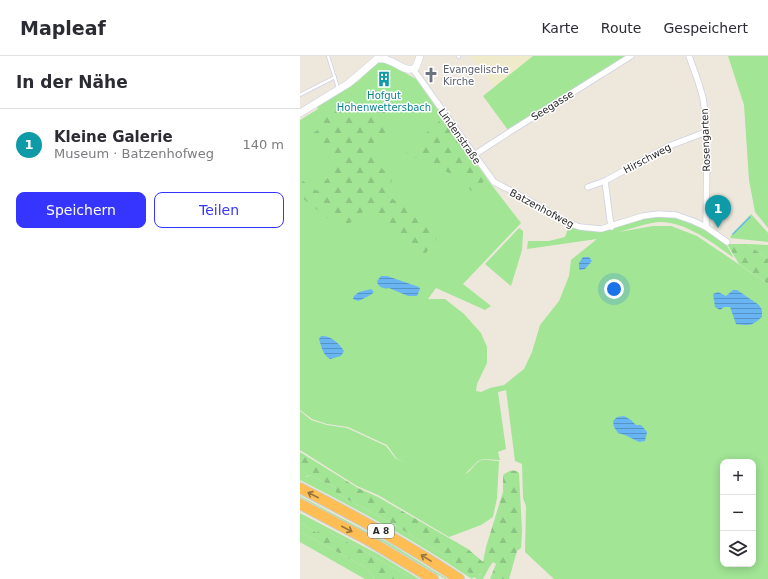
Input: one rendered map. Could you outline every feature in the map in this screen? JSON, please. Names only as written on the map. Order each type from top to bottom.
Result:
[{"type":"highway","name":"A 8","points":[[300,488],[395,538],[459,579]]},
{"type":"highway","name":"A 8","points":[[300,504],[368,540],[433,579]]},
{"type":"street","points":[[300,113],[354,79],[380,57],[389,59],[406,69],[413,69],[420,56]]},
{"type":"street","name":"Seegasse","points":[[474,155],[631,56]]},
{"type":"street","name":"Rosengarten","points":[[688,56],[703,98],[706,132],[706,227]]},
{"type":"street","name":"Lindenstraße","points":[[413,69],[494,182]]},
{"type":"street","name":"Hirschweg","points":[[588,187],[605,181],[669,146],[706,132]]},
{"type":"street","points":[[605,181],[611,227]]},
{"type":"street","name":"Batzenhofweg","points":[[494,182],[568,223],[580,227],[592,230],[601,229],[643,216],[658,214],[676,215],[706,227],[727,242]]},
{"type":"lane","points":[[328,56],[338,90]]},
{"type":"lane","points":[[300,95],[335,77]]},
{"type":"shaded area","points":[[470,56],[533,56],[495,87]]},
{"type":"green space","points":[[533,56],[627,56],[508,130],[483,96]]},
{"type":"green space","points":[[728,56],[768,56],[768,228],[755,212],[749,180],[744,105]]},
{"type":"green space","points":[[377,63],[388,63],[416,79],[487,179],[521,223],[463,284],[491,306],[485,310],[436,288],[428,299],[445,299],[464,314],[481,333],[487,347],[487,363],[477,384],[476,391],[481,392],[490,388],[504,385],[524,369],[532,352],[540,325],[559,301],[569,276],[571,260],[597,239],[527,249],[528,241],[549,241],[565,237],[569,226],[602,232],[642,218],[667,216],[698,225],[726,244],[734,258],[696,233],[685,227],[674,224],[663,222],[652,223],[619,232],[653,226],[671,226],[697,236],[768,284],[768,579],[554,579],[525,552],[526,506],[523,498],[522,464],[515,461],[506,390],[498,392],[506,449],[498,452],[500,460],[483,459],[478,461],[465,474],[482,460],[499,461],[497,498],[493,517],[481,525],[449,537],[378,495],[357,486],[300,450],[300,411],[311,420],[327,425],[347,428],[386,446],[396,459],[406,463],[397,459],[387,445],[348,427],[327,424],[312,419],[300,410],[300,120],[318,109],[317,106],[357,82]]},
{"type":"green space","points":[[336,102],[350,102],[355,128],[366,120],[376,104],[389,104],[392,111],[388,131],[374,141],[375,160],[392,180],[385,193],[440,234],[425,254],[366,209],[342,230],[300,196],[300,179],[317,191],[335,169],[328,155],[321,154],[314,132],[322,128],[320,121],[324,119],[317,106],[321,104],[326,113],[332,110],[330,105]]},
{"type":"green space","points":[[444,117],[487,179],[471,191],[462,179],[428,163],[420,156],[412,159],[406,153],[422,142],[422,137]]},
{"type":"green space","points":[[751,214],[768,233],[768,242],[730,238]]},
{"type":"green space","points":[[519,228],[523,231],[522,250],[511,286],[485,264]]},
{"type":"green space","points":[[727,244],[747,244],[768,259],[768,284],[739,264]]},
{"type":"green space","points":[[747,244],[768,245],[768,259]]},
{"type":"green space","points":[[300,452],[358,488],[378,497],[468,549],[483,562],[486,547],[503,492],[503,475],[507,472],[517,471],[519,473],[522,531],[521,548],[517,551],[509,579],[490,579],[496,564],[493,562],[481,574],[471,574],[393,524],[339,495],[336,492],[336,488],[310,475],[305,477],[300,475]]},
{"type":"green space","points":[[300,475],[307,477],[310,475],[336,488],[339,495],[393,524],[469,572],[480,575],[492,562],[483,579],[477,579],[474,577],[472,579],[388,527],[300,480]]},
{"type":"green space","points":[[300,496],[392,545],[447,579],[445,579],[385,543]]},
{"type":"green space","points":[[300,513],[378,554],[419,579],[412,579],[329,532],[317,533],[300,523]]},
{"type":"green space","points":[[300,523],[317,533],[319,530],[329,532],[412,579],[374,579],[369,571],[363,566],[300,532]]},
{"type":"green space","points":[[300,532],[363,566],[369,571],[374,579],[365,579],[300,542]]},
{"type":"water","points":[[583,257],[589,257],[592,261],[585,269],[580,270],[579,263]]},
{"type":"water","points":[[381,276],[387,276],[419,287],[420,289],[417,296],[408,296],[389,288],[381,287],[378,285],[377,281]]},
{"type":"water","points":[[371,289],[374,292],[367,297],[358,301],[353,299],[359,292]]},
{"type":"water","points":[[733,290],[737,290],[759,305],[762,310],[762,317],[750,325],[736,324],[730,307],[724,307],[720,310],[715,307],[713,294],[718,292],[726,296]]},
{"type":"water","points":[[321,336],[331,338],[340,345],[344,351],[341,356],[330,359],[324,353],[319,339]]},
{"type":"water","points":[[624,416],[636,425],[641,425],[647,432],[645,441],[639,442],[618,433],[614,427],[613,421],[617,417]]},
{"type":"waterway","points":[[733,234],[750,217]]},
{"type":"place","name":"Evangelische Kirche","points":[[431,75]]},
{"type":"place","name":"Hofgut Hohenwettersbach","points":[[384,79]]},
{"type":"place","name":"Kleine Galerie","points":[[718,228]]}]
